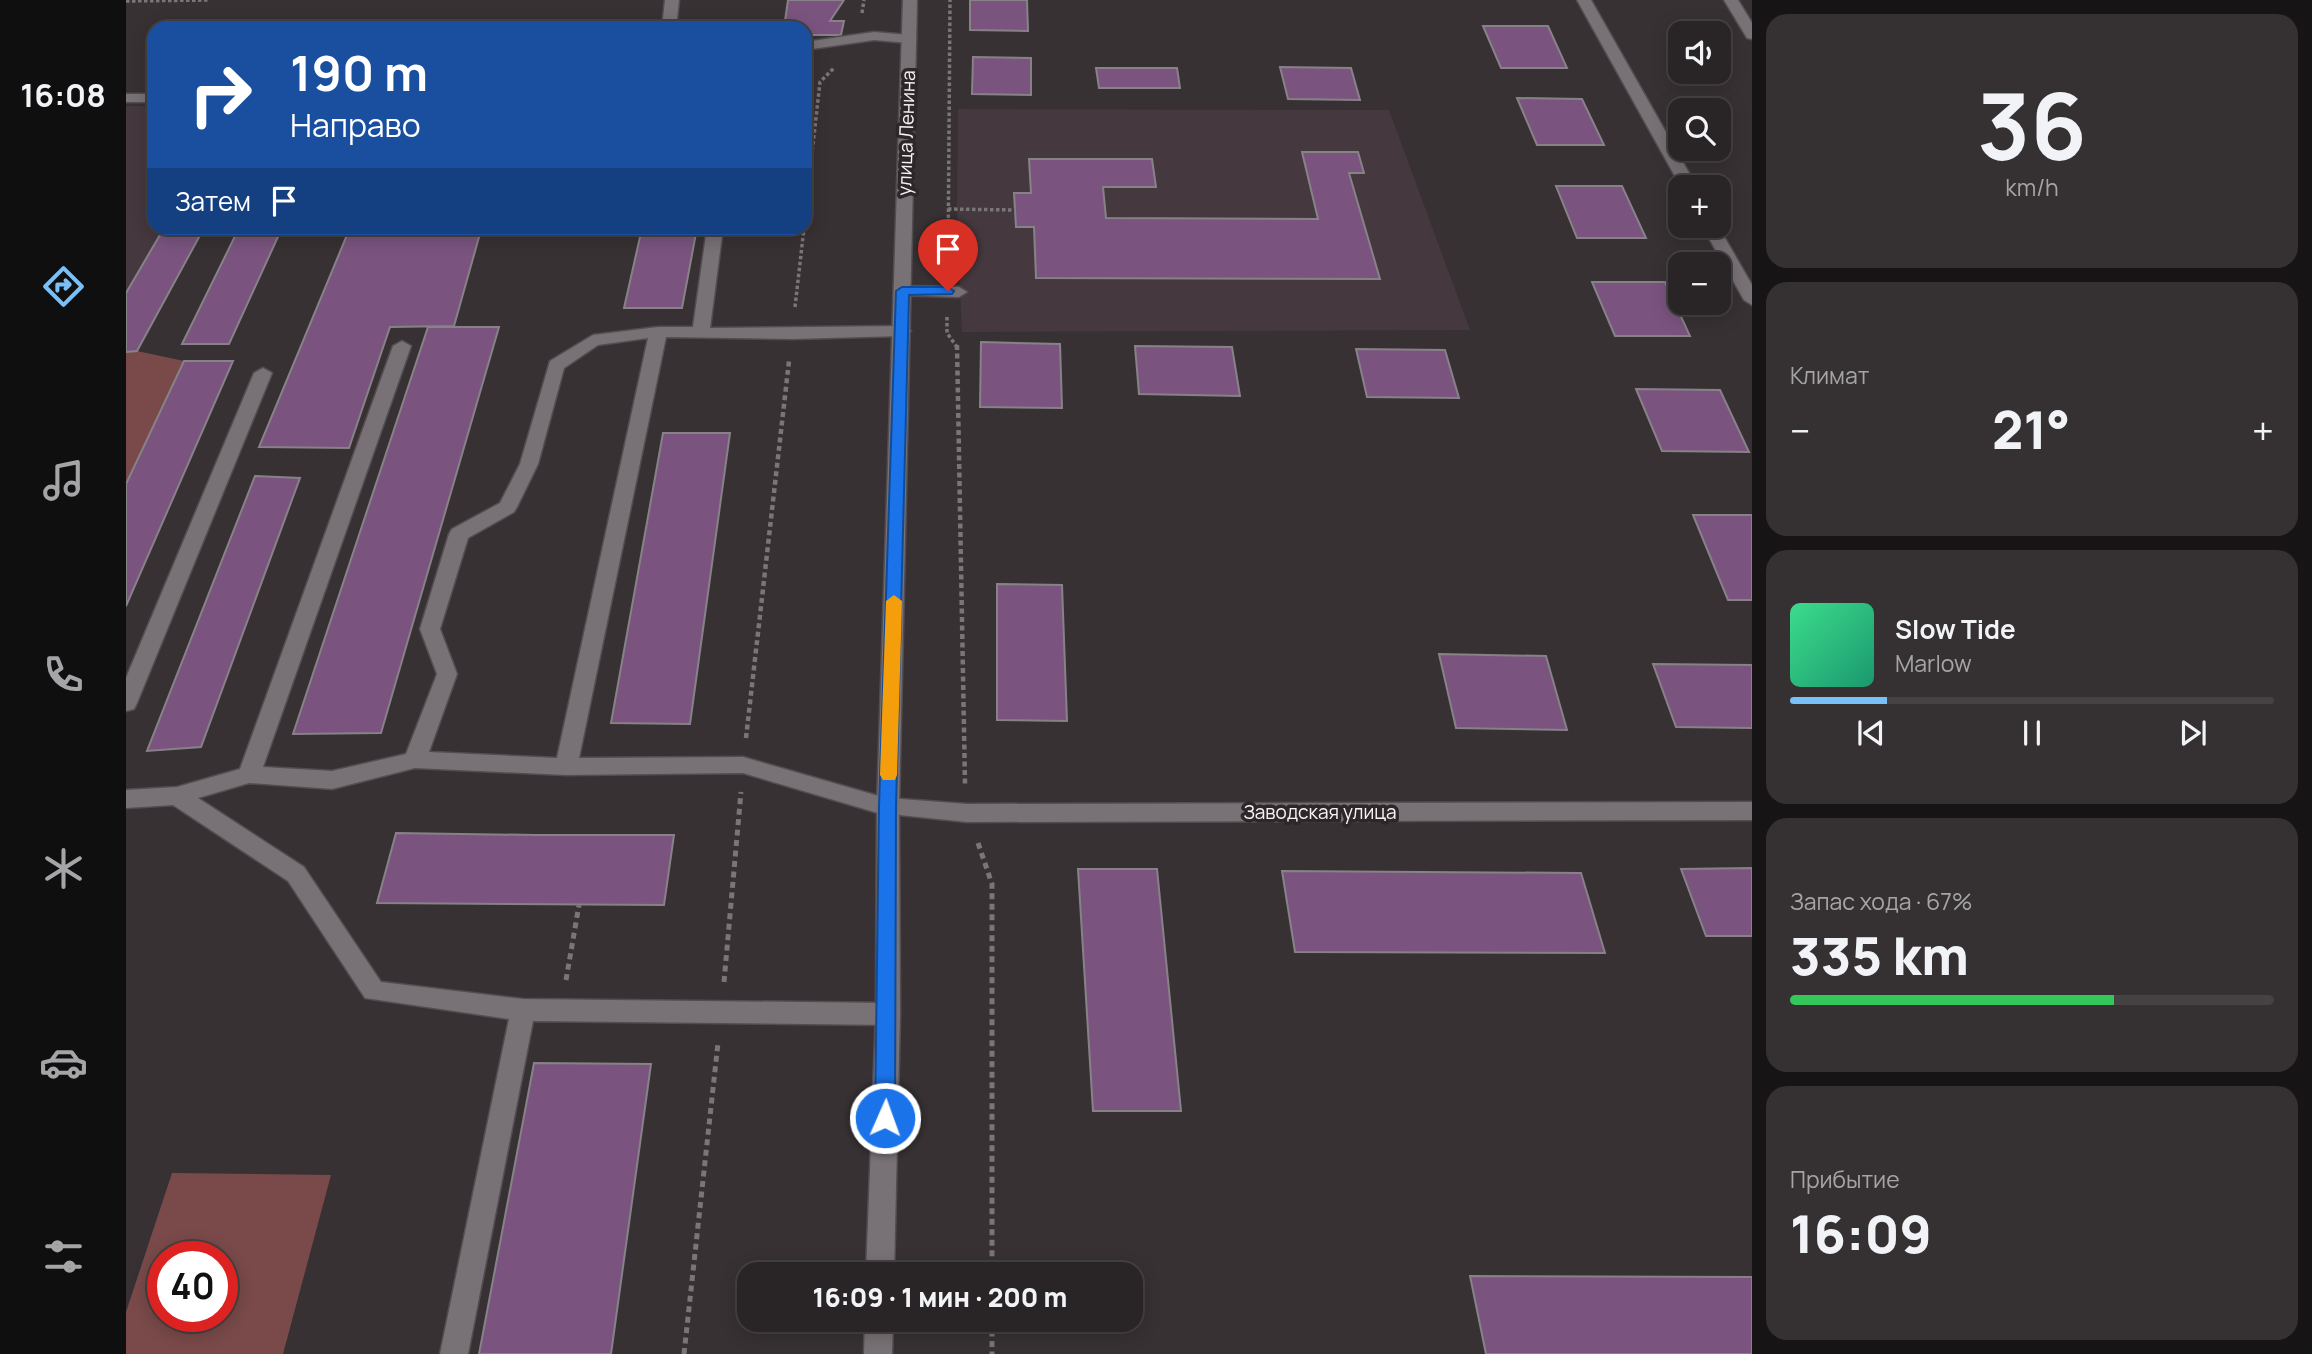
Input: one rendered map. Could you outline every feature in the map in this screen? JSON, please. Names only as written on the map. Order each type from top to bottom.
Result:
[{"type":"street","points":[[670,21],[672,0]]},
{"type":"street","name":"улица Ленина","points":[[880,1262],[888,1014],[888,807],[910,0]]},
{"type":"street","points":[[1584,0],[1682,175]]},
{"type":"street","points":[[1731,0],[1752,35]]},
{"type":"street","points":[[812,45],[874,36],[909,39]]},
{"type":"street","points":[[126,98],[147,98]]},
{"type":"street","points":[[701,334],[714,235]]},
{"type":"street","points":[[1717,238],[1752,300]]},
{"type":"street","points":[[902,291],[953,291]]},
{"type":"street","points":[[415,760],[447,674],[430,629],[459,534],[507,507],[529,464],[556,365],[593,340],[658,332],[701,334],[902,331]]},
{"type":"street","points":[[566,766],[658,332]]},
{"type":"street","points":[[249,775],[402,346]]},
{"type":"street","points":[[126,703],[262,373]]},
{"type":"street","name":"Заводская улица","points":[[126,799],[177,796],[249,775],[332,780],[415,760],[566,766],[743,765],[888,807],[967,813],[1752,811]]},
{"type":"street","points":[[177,796],[296,874],[374,991],[523,1010],[888,1014]]},
{"type":"street","points":[[454,1354],[523,1010]]},
{"type":"street","points":[[878,1354],[879,1332]]},
{"type":"path","points":[[126,1],[209,0]]},
{"type":"path","points":[[950,0],[948,209],[953,291],[947,333],[957,345],[963,754],[967,813],[992,884],[992,1262]]},
{"type":"path","points":[[812,153],[820,82]]},
{"type":"path","points":[[948,209],[1015,210]]},
{"type":"path","points":[[561,1010],[579,905]]},
{"type":"path","points":[[992,1332],[992,1354]]},
{"type":"shaded area","points":[[126,106],[147,106],[147,235],[160,235],[126,293]]},
{"type":"shaded area","points":[[958,109],[1389,110],[1470,330],[962,332],[957,209]]},
{"type":"shaded area","points":[[137,351],[184,361],[126,484],[126,352]]},
{"type":"shaded area","points":[[172,1173],[331,1175],[283,1354],[126,1354],[126,1312],[147,1249],[147,1332],[238,1332],[238,1241],[149,1241]]},
{"type":"building","points":[[788,0],[844,0],[830,21],[844,21],[841,35],[812,35],[812,21],[785,21]]},
{"type":"building","points":[[970,0],[1027,0],[1028,31],[970,30]]},
{"type":"building","points":[[1483,26],[1548,26],[1567,68],[1501,68]]},
{"type":"building","points":[[973,57],[1031,58],[1031,95],[972,94]]},
{"type":"building","points":[[1280,67],[1351,68],[1360,100],[1288,99]]},
{"type":"building","points":[[1096,68],[1177,68],[1180,88],[1099,88]]},
{"type":"building","points":[[1517,98],[1582,99],[1604,145],[1537,145]]},
{"type":"building","points":[[1302,152],[1358,152],[1364,173],[1349,173],[1380,279],[1036,278],[1034,227],[1016,227],[1014,193],[1031,193],[1029,159],[1152,159],[1156,187],[1103,187],[1106,218],[1318,219]]},
{"type":"building","points":[[1556,186],[1622,186],[1646,238],[1577,238]]},
{"type":"building","points":[[160,235],[200,235],[137,351],[126,352],[126,293]]},
{"type":"building","points":[[236,235],[279,235],[229,344],[182,344]]},
{"type":"building","points":[[347,235],[480,235],[454,326],[390,327],[349,448],[259,447]]},
{"type":"building","points":[[640,235],[696,235],[682,308],[624,308]]},
{"type":"building","points":[[1592,282],[1665,282],[1668,288],[1668,315],[1680,315],[1690,336],[1615,336]]},
{"type":"building","points":[[428,327],[499,327],[381,733],[293,734]]},
{"type":"building","points":[[981,342],[1060,344],[1062,408],[980,407]]},
{"type":"building","points":[[1135,346],[1232,347],[1240,396],[1139,394]]},
{"type":"building","points":[[1356,349],[1445,350],[1459,398],[1367,397]]},
{"type":"building","points":[[184,361],[233,361],[126,606],[126,484]]},
{"type":"building","points":[[1636,389],[1720,390],[1749,452],[1662,451]]},
{"type":"building","points":[[663,433],[730,433],[690,724],[611,723]]},
{"type":"building","points":[[255,476],[300,478],[201,747],[147,751]]},
{"type":"building","points":[[1693,515],[1752,515],[1752,600],[1728,600]]},
{"type":"building","points":[[997,584],[1062,585],[1067,721],[997,720]]},
{"type":"building","points":[[1439,654],[1546,656],[1567,730],[1456,728]]},
{"type":"building","points":[[1653,664],[1752,665],[1752,728],[1676,727]]},
{"type":"building","points":[[396,833],[674,835],[664,905],[377,903]]},
{"type":"building","points":[[1752,868],[1752,936],[1706,936],[1681,869]]},
{"type":"building","points":[[1078,869],[1157,869],[1181,1111],[1093,1111]]},
{"type":"building","points":[[1282,871],[1581,873],[1605,953],[1295,952]]},
{"type":"building","points":[[534,1063],[651,1064],[611,1354],[479,1354]]},
{"type":"building","points":[[1470,1276],[1752,1277],[1752,1354],[1486,1354]]},
{"type":"slow traffic","points":[[889,775],[894,601]]},
{"type":"route","points":[[885,1118],[888,807],[902,291],[948,291]]}]
